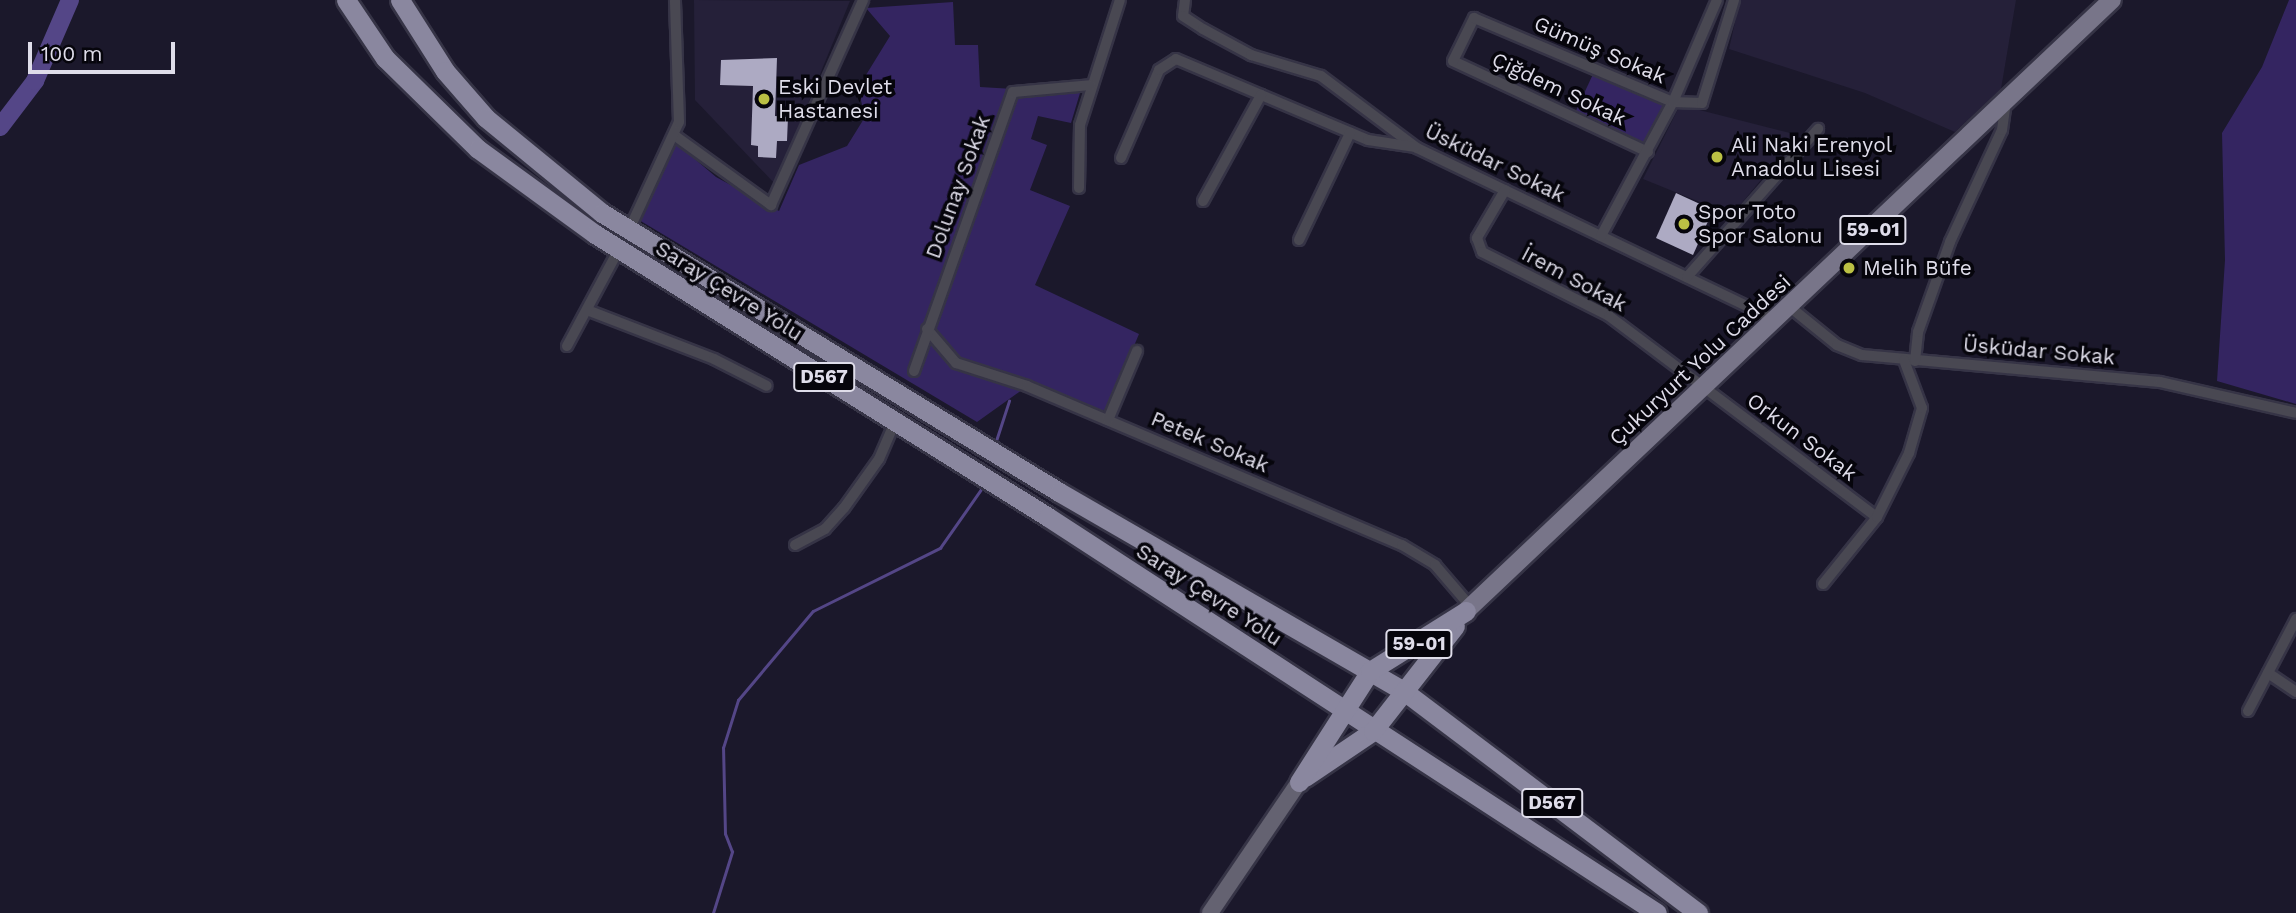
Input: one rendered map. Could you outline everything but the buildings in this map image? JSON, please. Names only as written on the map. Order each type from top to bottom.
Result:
[{"type":"highway","name":"Saray Çevre Yolu","points":[[346,0],[385,58],[478,149],[619,249],[895,422],[1342,709]]},
{"type":"highway","name":"Saray Çevre Yolu","points":[[400,0],[445,71],[486,118],[629,230],[1059,492],[1370,671]]},
{"type":"highway","name":"59-01","points":[[1370,671],[1468,609]]},
{"type":"highway","points":[[1299,782],[1373,731],[1468,609]]},
{"type":"highway","name":"D567","points":[[1370,671],[1405,692],[1698,913]]},
{"type":"highway","points":[[1299,782],[1342,709],[1370,671]]},
{"type":"highway","name":"D567","points":[[1342,709],[1657,913]]},
{"type":"main road","name":"Çukuryurt Yolu Caddesi","points":[[1468,609],[2112,0]]},
{"type":"main road","name":"Çukuryurt Yolu Caddesi","points":[[2087,26],[2124,0]]},
{"type":"main road","points":[[1210,913],[1299,782]]},
{"type":"street","points":[[629,230],[674,135],[681,111],[673,59],[675,0]]},
{"type":"street","points":[[674,135],[771,205],[863,0]]},
{"type":"street","points":[[1079,188],[1080,125],[1120,0]]},
{"type":"street","name":"Üsküdar Sokak","points":[[1185,0],[1183,16],[1203,29],[1251,55],[1321,76],[1417,148],[1687,277],[1783,313],[1837,345],[1862,355],[2160,382],[2296,413]]},
{"type":"street","points":[[1601,236],[1673,102],[1717,0]]},
{"type":"street","points":[[1673,102],[1702,103],[1723,47],[1734,0]]},
{"type":"street","name":"Gümüş Sokak","points":[[1453,61],[1474,18],[1673,102]]},
{"type":"street","points":[[1702,40],[1723,47]]},
{"type":"street","points":[[1121,158],[1158,70],[1176,59],[1350,133],[1417,148]]},
{"type":"street","name":"Çiğdem Sokak","points":[[1453,61],[1648,152]]},
{"type":"street","name":"Dolunay Sokak","points":[[914,370],[1013,92],[1091,85]]},
{"type":"street","points":[[1203,201],[1261,95]]},
{"type":"street","points":[[1823,584],[1877,517],[1909,453],[1922,408],[1910,360],[1950,242],[2002,130],[2006,103]]},
{"type":"street","points":[[1687,277],[1818,129]]},
{"type":"street","points":[[1299,240],[1350,133]]},
{"type":"street","name":"İrem Sokak","points":[[1505,190],[1477,238],[1482,252],[1609,316],[1704,388]]},
{"type":"street","points":[[568,346],[619,249]]},
{"type":"street","points":[[587,310],[714,359],[767,386]]},
{"type":"street","name":"Petek Sokak","points":[[927,329],[956,363],[1108,420],[1402,545],[1435,565],[1468,609]]},
{"type":"street","points":[[1108,420],[1137,351]]},
{"type":"street","name":"Orkun Sokak","points":[[1704,388],[1877,517]]},
{"type":"street","points":[[795,545],[825,529],[844,508],[879,459],[895,422]]},
{"type":"street","points":[[2248,711],[2296,619]]},
{"type":"street","points":[[2268,673],[2296,692]]},
{"type":"shaded area","points":[[694,0],[850,1],[775,184],[695,100]]},
{"type":"shaded area","points":[[1740,0],[2016,0],[2001,89],[1955,132],[1865,93],[1729,49]]},
{"type":"shaded area","points":[[2289,0],[2296,0],[2296,404],[2217,381],[2225,260],[2222,133],[2262,67]]},
{"type":"shaded area","points":[[953,2],[955,45],[978,45],[980,87],[1080,93],[1071,123],[1038,116],[1031,139],[1047,145],[1030,190],[1070,206],[1035,285],[1139,334],[1108,408],[1101,412],[1022,390],[977,422],[639,220],[675,142],[716,177],[779,211],[799,165],[847,146],[865,117],[858,88],[890,36],[866,8]]},
{"type":"shaded area","points":[[1594,72],[1665,103],[1643,146],[1574,115]]},
{"type":"shaded area","name":"Ali Naki Erenyol Anadolu Lisesi","points":[[1680,105],[1798,135],[1732,215],[1643,179]]},
{"type":"waterway","points":[[0,127],[35,81],[70,0]]},
{"type":"waterway","points":[[996,441],[1009,401]]},
{"type":"waterway","points":[[713,913],[732,852],[725,834],[723,748],[738,700],[813,611],[940,548],[982,488]]},
{"type":"place","name":"Eski Devlet Hastanesi","points":[[764,99]]},
{"type":"place","name":"Ali Naki Erenyol Anadolu Lisesi","points":[[1717,157]]},
{"type":"place","name":"Spor Toto Spor Salonu","points":[[1684,224]]},
{"type":"place","name":"Melih Büfe","points":[[1849,268]]}]
